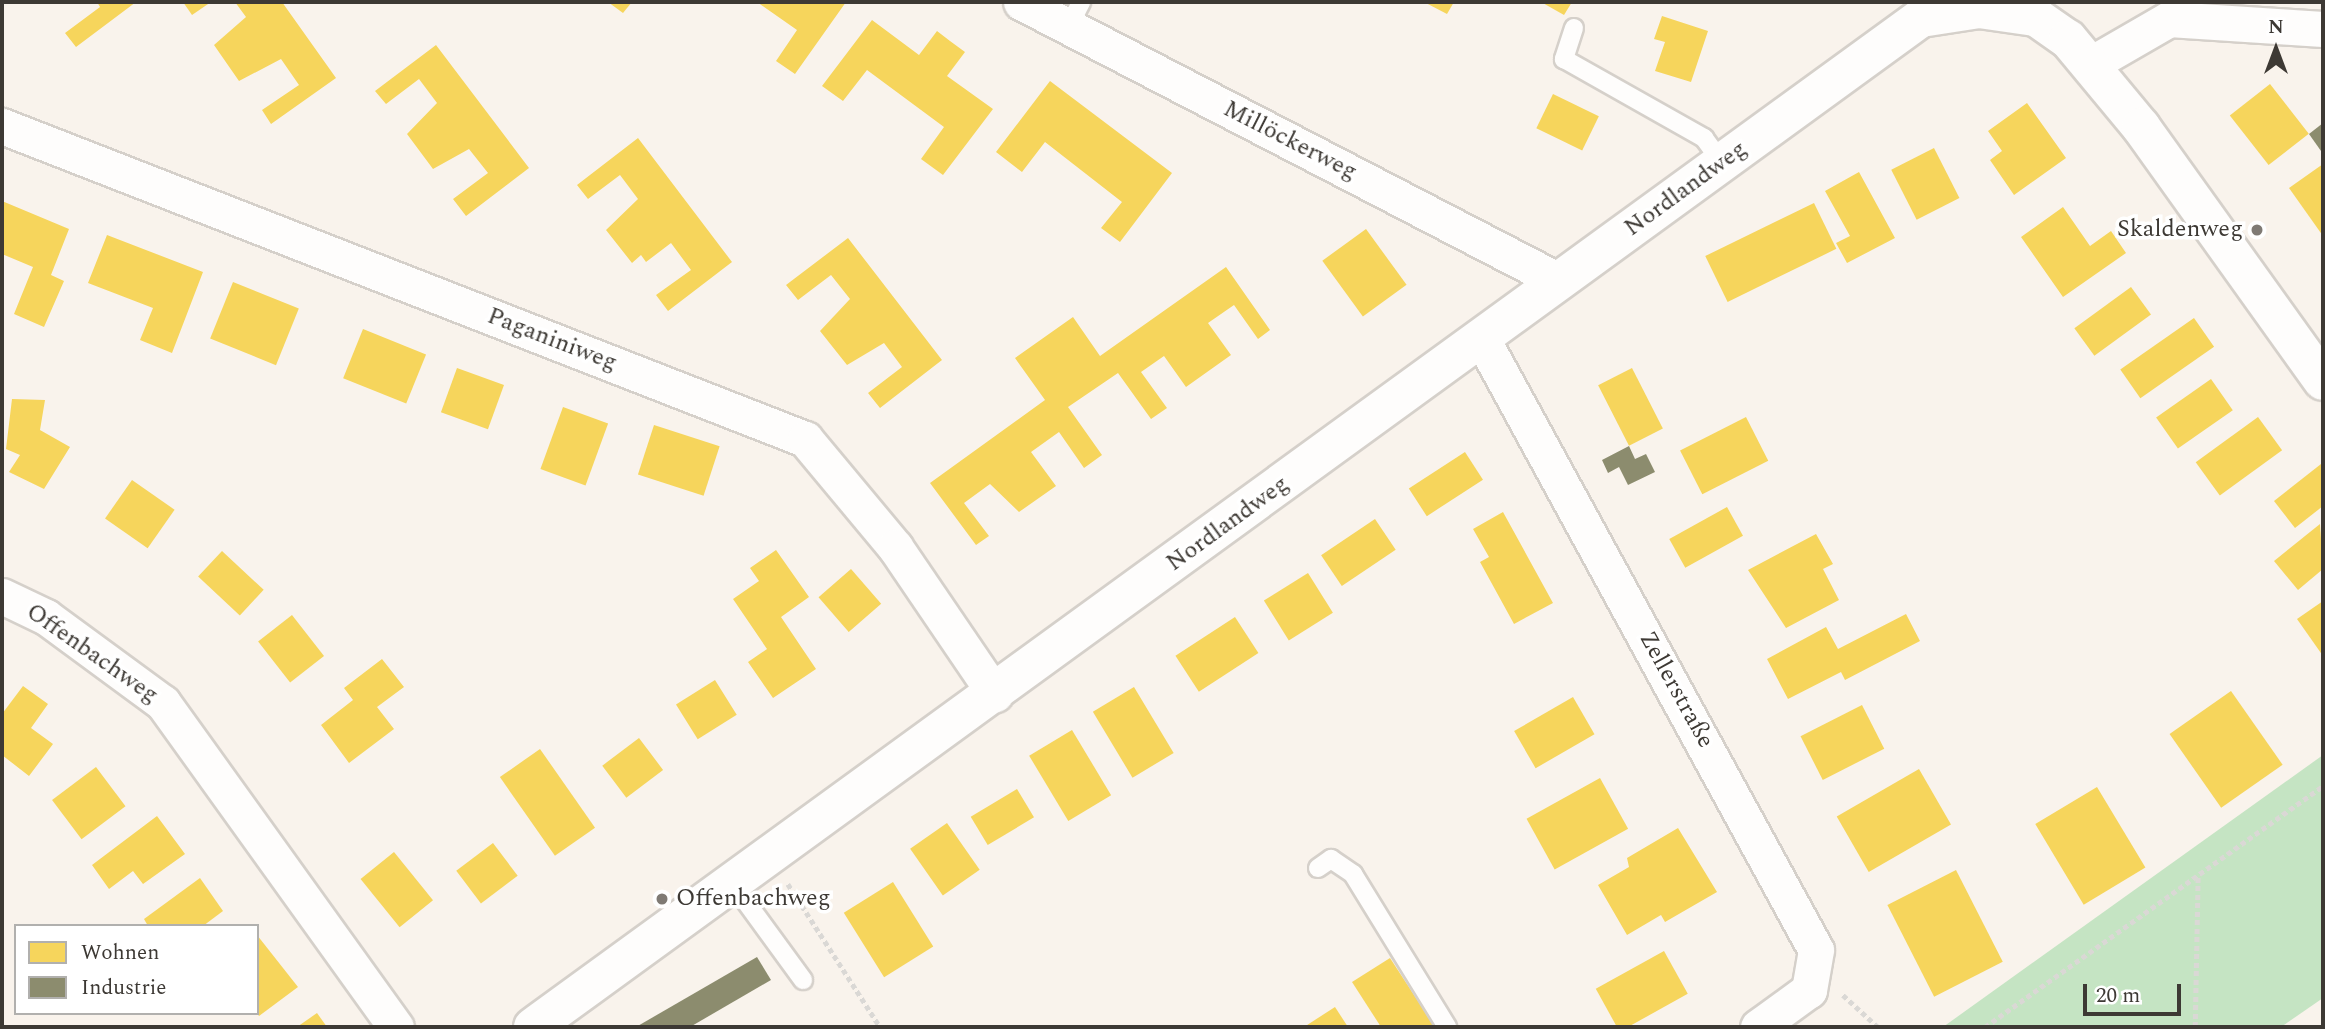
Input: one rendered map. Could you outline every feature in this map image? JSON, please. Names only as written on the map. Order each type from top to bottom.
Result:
[{"type":"street","name":"Millöckerweg","points":[[1021,2],[1075,14],[1559,281]]},
{"type":"street","name":"Nordlandweg","points":[[533,1027],[770,858],[1482,339],[1721,163],[1919,10],[1979,9],[2036,17],[2091,64],[2323,381]]},
{"type":"street","points":[[2091,64],[2169,19],[2323,29]]},
{"type":"street","name":"Paganiniweg","points":[[2,126],[805,439],[895,547],[995,694]]},
{"type":"street","name":"Zellerstraße","points":[[1482,339],[1806,925],[1816,950],[1815,970]]},
{"type":"street","name":"Offenbachweg","points":[[2,596],[46,617],[163,703],[396,1027]]},
{"type":"street","points":[[1758,1027],[1809,990],[1815,970]]},
{"type":"lane","points":[[1574,28],[1564,59],[1704,138],[1721,163]]},
{"type":"lane","points":[[1318,868],[1331,859],[1353,874],[1447,1027]]},
{"type":"lane","points":[[733,884],[803,980]]},
{"type":"path","points":[[1985,1027],[2323,786]]},
{"type":"path","points":[[770,858],[880,1027]]},
{"type":"path","points":[[2195,1027],[2198,874]]},
{"type":"path","points":[[1815,970],[1878,1027]]},
{"type":"green space","points":[[2323,755],[2323,998],[2281,1027],[1943,1027]]},
{"type":"building: Wohnen","points":[[97,2],[136,2],[76,47],[65,33],[100,7]]},
{"type":"building: Wohnen","points":[[183,2],[211,2],[192,15]]},
{"type":"building: Wohnen","points":[[235,2],[282,2],[336,78],[271,124],[262,110],[299,85],[281,59],[239,81],[214,45],[246,17]]},
{"type":"building: Wohnen","points":[[608,2],[632,2],[623,13]]},
{"type":"building: Wohnen","points":[[757,2],[846,2],[795,74],[776,61],[797,30]]},
{"type":"building: Wohnen","points":[[1424,2],[1454,2],[1447,14]]},
{"type":"building: Wohnen","points":[[1541,2],[1572,2],[1564,15]]},
{"type":"building: Wohnen","points":[[1662,16],[1708,31],[1691,82],[1655,71],[1665,42],[1654,39]]},
{"type":"building: Wohnen","points":[[872,20],[919,55],[937,31],[965,52],[947,76],[993,109],[943,175],[921,159],[944,127],[867,70],[843,101],[822,86]]},
{"type":"building: Wohnen","points":[[436,45],[529,168],[466,216],[453,199],[488,173],[469,149],[433,169],[407,134],[437,103],[419,79],[386,104],[375,91]]},
{"type":"building: Wohnen","points":[[1050,81],[1172,173],[1120,242],[1101,228],[1122,202],[1045,142],[1022,172],[996,152]]},
{"type":"building: Wohnen","points":[[2270,84],[2309,134],[2269,165],[2230,115]]},
{"type":"building: Wohnen","points":[[1553,94],[1599,116],[1582,151],[1536,128]]},
{"type":"building: Wohnen","points":[[2027,103],[2066,158],[2014,195],[1990,160],[2002,151],[1988,131]]},
{"type":"building: Wohnen","points":[[638,138],[732,262],[668,311],[656,295],[691,270],[671,243],[646,262],[641,255],[632,263],[606,230],[638,199],[620,175],[588,199],[577,185]]},
{"type":"building: Wohnen","points":[[1934,148],[1959,198],[1917,220],[1891,170]]},
{"type":"building: Wohnen","points":[[2323,164],[2323,236],[2289,188]]},
{"type":"building: Wohnen","points":[[1859,172],[1895,238],[1847,263],[1836,243],[1850,236],[1825,191]]},
{"type":"building: Wohnen","points":[[2,201],[69,229],[51,275],[64,281],[44,327],[14,314],[33,267],[2,254]]},
{"type":"building: Wohnen","points":[[1814,203],[1836,249],[1728,302],[1705,256]]},
{"type":"building: Wohnen","points":[[2063,207],[2090,246],[2111,231],[2126,253],[2063,297],[2021,237]]},
{"type":"building: Wohnen","points":[[1366,229],[1407,285],[1363,317],[1322,261]]},
{"type":"building: Wohnen","points":[[107,235],[203,272],[172,353],[140,340],[153,308],[88,283]]},
{"type":"building: Wohnen","points":[[848,238],[942,360],[880,408],[868,393],[902,367],[884,343],[847,365],[820,331],[850,299],[831,275],[798,300],[786,285]]},
{"type":"building: Wohnen","points":[[1226,267],[1270,330],[1258,339],[1234,305],[1208,323],[1231,355],[1186,387],[1164,356],[1141,372],[1167,408],[1151,419],[1118,373],[1068,407],[1102,455],[1084,468],[1059,432],[1031,452],[1056,486],[1019,512],[990,484],[964,503],[989,536],[976,545],[930,483],[1045,400],[1015,358],[1073,317],[1100,356]]},
{"type":"building: Wohnen","points":[[233,282],[299,309],[276,365],[210,339]]},
{"type":"building: Wohnen","points":[[2131,287],[2151,315],[2094,356],[2074,328]]},
{"type":"building: Wohnen","points":[[2194,318],[2214,347],[2140,398],[2120,370]]},
{"type":"building: Wohnen","points":[[363,329],[426,354],[406,404],[343,378]]},
{"type":"building: Wohnen","points":[[457,368],[504,385],[488,429],[441,412]]},
{"type":"building: Wohnen","points":[[1632,368],[1663,429],[1629,446],[1598,385]]},
{"type":"building: Wohnen","points":[[2211,379],[2233,410],[2178,449],[2156,417]]},
{"type":"building: Wohnen","points":[[12,399],[45,400],[40,430],[70,447],[44,489],[9,472],[20,455],[6,449]]},
{"type":"building: Wohnen","points":[[563,407],[608,423],[586,485],[540,469]]},
{"type":"building: Wohnen","points":[[1746,417],[1768,461],[1702,494],[1680,451]]},
{"type":"building: Wohnen","points":[[2258,417],[2282,450],[2220,495],[2196,462]]},
{"type":"building: Wohnen","points":[[654,425],[720,446],[704,496],[638,474]]},
{"type":"building: Wohnen","points":[[1465,452],[1483,480],[1427,516],[1409,488]]},
{"type":"building: Wohnen","points":[[2321,464],[2323,506],[2295,528],[2274,501]]},
{"type":"building: Wohnen","points":[[132,480],[175,510],[148,548],[105,519]]},
{"type":"building: Wohnen","points":[[1727,507],[1743,536],[1685,568],[1669,539]]},
{"type":"building: Wohnen","points":[[1503,512],[1553,603],[1514,624],[1480,562],[1489,557],[1473,529]]},
{"type":"building: Wohnen","points":[[1375,519],[1396,550],[1342,586],[1321,555]]},
{"type":"building: Wohnen","points":[[2320,524],[2323,569],[2298,590],[2274,561]]},
{"type":"building: Wohnen","points":[[1816,534],[1833,564],[1823,569],[1839,600],[1786,628],[1748,570]]},
{"type":"building: Wohnen","points":[[776,550],[809,597],[781,617],[816,669],[773,698],[748,662],[767,649],[733,599],[759,581],[750,568]]},
{"type":"building: Wohnen","points":[[222,551],[264,590],[240,615],[198,577]]},
{"type":"building: Wohnen","points":[[851,569],[881,604],[849,632],[819,597]]},
{"type":"building: Wohnen","points":[[1308,573],[1333,613],[1289,640],[1264,601]]},
{"type":"building: Wohnen","points":[[2323,601],[2323,656],[2297,619]]},
{"type":"building: Wohnen","points":[[1906,614],[1920,641],[1845,680],[1841,672],[1788,699],[1767,659],[1826,627],[1838,649]]},
{"type":"building: Wohnen","points":[[292,615],[324,656],[290,682],[258,641]]},
{"type":"building: Wohnen","points":[[1235,617],[1258,653],[1199,692],[1175,656]]},
{"type":"building: Wohnen","points":[[382,659],[404,687],[377,707],[394,729],[349,763],[321,725],[353,700],[344,688]]},
{"type":"building: Wohnen","points":[[715,680],[737,715],[698,739],[676,704]]},
{"type":"building: Wohnen","points":[[23,686],[48,704],[31,728],[53,744],[29,776],[2,755],[2,714]]},
{"type":"building: Wohnen","points":[[1134,687],[1174,753],[1133,778],[1093,712]]},
{"type":"building: Wohnen","points":[[2231,691],[2283,765],[2221,808],[2170,734]]},
{"type":"building: Wohnen","points":[[1573,697],[1594,734],[1536,768],[1514,731]]},
{"type":"building: Wohnen","points":[[1862,705],[1884,749],[1823,780],[1801,736]]},
{"type":"building: Wohnen","points":[[1072,730],[1111,795],[1068,821],[1029,756]]},
{"type":"building: Wohnen","points":[[639,738],[663,770],[626,798],[602,766]]},
{"type":"building: Wohnen","points":[[540,749],[595,828],[555,856],[500,777]]},
{"type":"building: Wohnen","points":[[96,767],[125,806],[82,839],[52,800]]},
{"type":"building: Wohnen","points":[[1919,769],[1951,824],[1869,872],[1837,816]]},
{"type":"building: Wohnen","points":[[1600,778],[1628,829],[1555,869],[1527,819]]},
{"type":"building: Wohnen","points":[[2097,787],[2145,868],[2084,905],[2035,824]]},
{"type":"building: Wohnen","points":[[1017,789],[1034,817],[988,845],[971,817]]},
{"type":"building: Wohnen","points":[[157,816],[185,854],[143,884],[133,871],[109,889],[92,865]]},
{"type":"building: Wohnen","points":[[947,823],[980,870],[943,896],[910,849]]},
{"type":"building: Wohnen","points":[[1678,828],[1717,892],[1665,922],[1661,915],[1627,935],[1598,885],[1629,867],[1627,858]]},
{"type":"building: Wohnen","points":[[493,843],[518,876],[481,903],[456,871]]},
{"type":"building: Wohnen","points":[[394,852],[433,900],[400,927],[361,879]]},
{"type":"building: Wohnen","points":[[1956,870],[2003,962],[1934,997],[1887,905]]},
{"type":"building: Wohnen","points":[[200,878],[223,911],[206,924],[147,924],[144,919]]},
{"type":"building: Wohnen","points":[[893,882],[933,946],[884,977],[844,913]]},
{"type":"building: Wohnen","points":[[259,938],[298,987],[258,1015]]},
{"type":"building: Wohnen","points":[[1664,951],[1688,994],[1628,1027],[1617,1027],[1596,989]]},
{"type":"building: Wohnen","points":[[1390,958],[1435,1027],[1381,1027],[1352,982]]},
{"type":"building: Wohnen","points":[[1335,1007],[1348,1027],[1304,1027]]},
{"type":"building: Wohnen","points":[[317,1013],[327,1027],[297,1027]]},
{"type":"building: Industrie","points":[[2323,123],[2323,149],[2321,151],[2309,134]]},
{"type":"building: Industrie","points":[[1629,446],[1635,459],[1646,454],[1655,472],[1628,485],[1619,467],[1608,473],[1602,460]]},
{"type":"building: Industrie","points":[[757,957],[771,980],[690,1027],[636,1027]]},
{"type":"place","name":"Skaldenweg","points":[[2257,230]]},
{"type":"place","name":"Offenbachweg","points":[[662,899]]}]
